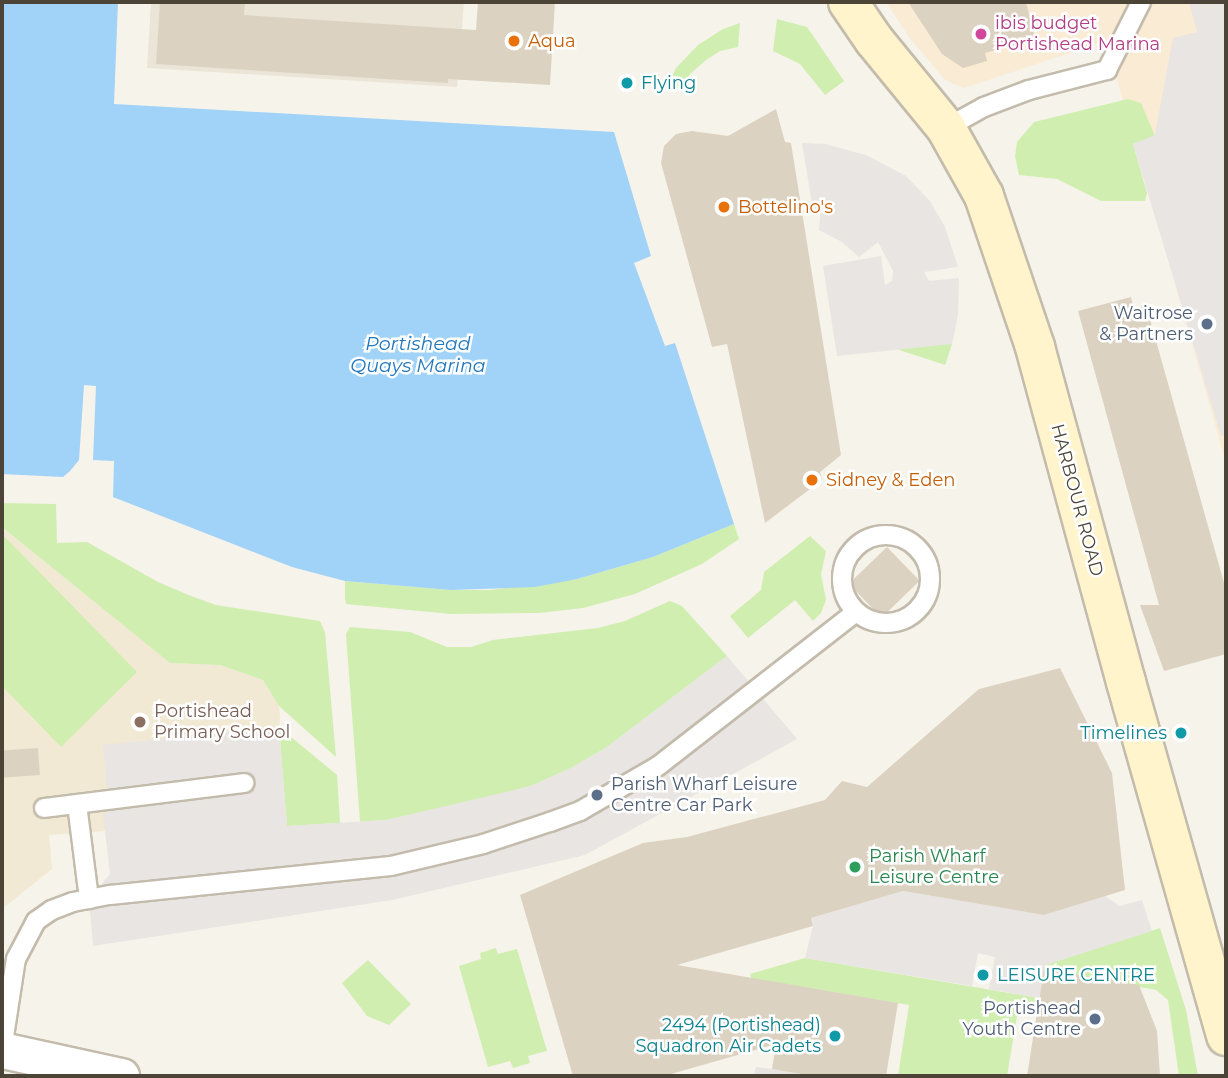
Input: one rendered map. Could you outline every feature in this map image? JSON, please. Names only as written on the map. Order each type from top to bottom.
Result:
[{"type":"street","name":"HARBOUR ROAD","points":[[848,2],[874,40],[946,128],[985,197],[1035,347],[1226,1036]]},
{"type":"street","points":[[2,1051],[121,1076]]},
{"type":"lane","points":[[946,128],[984,107],[1029,90],[1107,70],[1141,2]]},
{"type":"lane","points":[[882,534],[901,536],[912,542],[922,553],[931,581],[928,596],[916,612],[898,622],[882,624],[856,612],[846,598],[841,581],[842,570],[850,552],[867,538],[882,534]]},
{"type":"lane","points":[[2,1051],[14,969],[23,940],[36,921],[52,909],[89,899],[391,866],[484,844],[580,811],[658,766],[856,612]]},
{"type":"lane","points":[[44,808],[244,783]]},
{"type":"lane","points":[[77,804],[89,899]]},
{"type":"shaded area","points":[[151,2],[464,2],[457,87],[147,68]]},
{"type":"shaded area","points":[[886,2],[1226,2],[1226,463],[1106,41],[964,88],[945,80],[909,37]]},
{"type":"shaded area","name":"Waitrose & Partners","points":[[1189,2],[1226,2],[1226,435],[1221,436],[1133,144],[1155,135],[1173,38],[1197,32]]},
{"type":"shaded area","points":[[802,143],[825,144],[866,155],[906,176],[930,201],[945,227],[958,267],[924,272],[929,281],[959,278],[958,315],[952,344],[837,356],[823,266],[881,256],[885,285],[892,281],[893,271],[878,242],[859,257],[842,242],[819,230],[821,206],[812,204]]},
{"type":"shaded area","name":"Portishead Primary School","points":[[2,527],[170,663],[220,665],[263,680],[279,706],[280,718],[279,727],[104,831],[49,835],[52,869],[2,909]]},
{"type":"shaded area","name":"Parish Wharf Leisure Centre Car Park","points":[[727,656],[797,739],[585,855],[392,900],[93,946],[89,899],[110,874],[103,814],[109,813],[103,745],[279,727],[287,826],[386,820],[531,786],[573,767],[607,747]]},
{"type":"shaded area","points":[[903,891],[1044,915],[1105,896],[1120,906],[1142,900],[1152,931],[1045,965],[1039,998],[989,989],[995,957],[978,953],[972,986],[805,958],[813,926],[811,918]]},
{"type":"shaded area","points":[[756,1067],[772,1069],[812,1076],[754,1076]]},
{"type":"green space","points":[[777,19],[807,27],[844,81],[825,95],[800,64],[773,51]]},
{"type":"green space","points":[[740,23],[738,47],[720,51],[706,60],[690,74],[682,88],[667,87],[676,68],[698,45],[723,29]]},
{"type":"green space","points":[[1128,99],[1141,103],[1155,136],[1133,144],[1147,193],[1145,201],[1101,201],[1057,179],[1019,175],[1015,156],[1017,142],[1034,122]]},
{"type":"green space","points":[[842,308],[952,344],[945,365],[835,329]]},
{"type":"green space","points":[[2,503],[56,504],[57,543],[87,542],[158,582],[191,596],[216,605],[320,621],[325,632],[336,757],[279,706],[263,680],[220,665],[170,663],[2,527]]},
{"type":"green space","points":[[734,524],[739,539],[702,564],[635,594],[583,608],[539,613],[451,614],[346,604],[345,581],[451,590],[490,590],[577,579],[653,557]]},
{"type":"green space","points":[[810,536],[826,551],[821,574],[826,600],[821,613],[813,621],[795,600],[748,638],[730,616],[761,590],[764,572]]},
{"type":"green space","points":[[5,537],[137,672],[61,747],[2,686],[2,540]]},
{"type":"green space","points":[[670,601],[682,606],[727,656],[607,747],[573,767],[531,786],[465,804],[386,820],[360,822],[346,634],[350,627],[410,632],[447,647],[471,647],[493,640],[598,628],[625,621]]},
{"type":"green space","points":[[279,727],[337,775],[340,823],[287,826]]},
{"type":"green space","points":[[1160,928],[1186,1010],[1198,1076],[1179,1076],[1168,1000],[1156,990],[1044,969],[1045,965]]},
{"type":"green space","points":[[496,948],[498,954],[517,949],[547,1051],[528,1056],[530,1063],[513,1068],[510,1061],[488,1067],[459,966],[481,959],[480,953]]},
{"type":"green space","points":[[805,958],[1039,998],[1038,1007],[1019,1004],[1007,1076],[898,1076],[909,1005],[786,984],[768,991],[759,1050],[752,1031],[759,1005],[750,974]]},
{"type":"green space","points":[[368,960],[411,1004],[389,1025],[367,1016],[342,983]]},
{"type":"water","name":"Portishead Quays Marina","points":[[2,2],[118,2],[114,104],[614,132],[651,256],[634,263],[665,346],[675,343],[734,524],[653,557],[577,579],[535,587],[451,590],[345,581],[292,567],[113,497],[114,461],[93,460],[96,386],[84,385],[79,460],[70,471],[63,477],[2,474]]},
{"type":"building","points":[[160,2],[245,2],[244,15],[476,30],[478,2],[555,2],[550,85],[448,79],[448,83],[156,64]]},
{"type":"building","points":[[908,2],[1026,2],[1035,39],[985,53],[987,61],[963,68],[942,54]]},
{"type":"building","points":[[776,109],[785,142],[791,143],[841,455],[820,472],[822,480],[765,523],[727,344],[712,347],[661,163],[664,146],[676,134],[692,131],[728,136]]},
{"type":"building","points":[[1131,297],[1134,309],[1146,305],[1226,590],[1226,654],[1164,671],[1140,605],[1159,605],[1078,311]]},
{"type":"building","points":[[887,547],[920,581],[882,618],[849,584]]},
{"type":"building","name":"Parish Wharf Leisure Centre","points":[[1060,668],[1112,773],[1125,890],[1044,915],[903,891],[811,918],[813,926],[677,965],[898,1003],[886,1076],[812,1076],[772,1069],[776,1044],[664,1076],[573,1076],[520,895],[643,843],[687,837],[825,800],[842,781],[867,787],[979,689]]},
{"type":"building","points":[[38,748],[40,775],[4,777],[2,751]]},
{"type":"building","name":"Portishead Youth Centre","points":[[1044,969],[1139,985],[1157,1031],[1160,1076],[1027,1076]]},
{"type":"place","name":"ibis budget Portishead Marina","points":[[981,34]]},
{"type":"place","name":"Aqua","points":[[514,41]]},
{"type":"place","name":"Flying","points":[[627,83]]},
{"type":"place","name":"Bottelino's","points":[[724,207]]},
{"type":"place","name":"Waitrose & Partners","points":[[1207,324]]},
{"type":"place","name":"Sidney & Eden","points":[[812,480]]},
{"type":"place","name":"Portishead Primary School","points":[[140,722]]},
{"type":"place","name":"Timelines","points":[[1181,733]]},
{"type":"place","name":"Parish Wharf Leisure Centre Car Park","points":[[597,795]]},
{"type":"place","name":"Parish Wharf Leisure Centre","points":[[855,867]]},
{"type":"place","name":"LEISURE CENTRE","points":[[983,975]]},
{"type":"place","name":"Portishead Youth Centre","points":[[1095,1019]]},
{"type":"place","name":"2494 (Portishead) Squadron Air Cadets","points":[[835,1036]]}]
